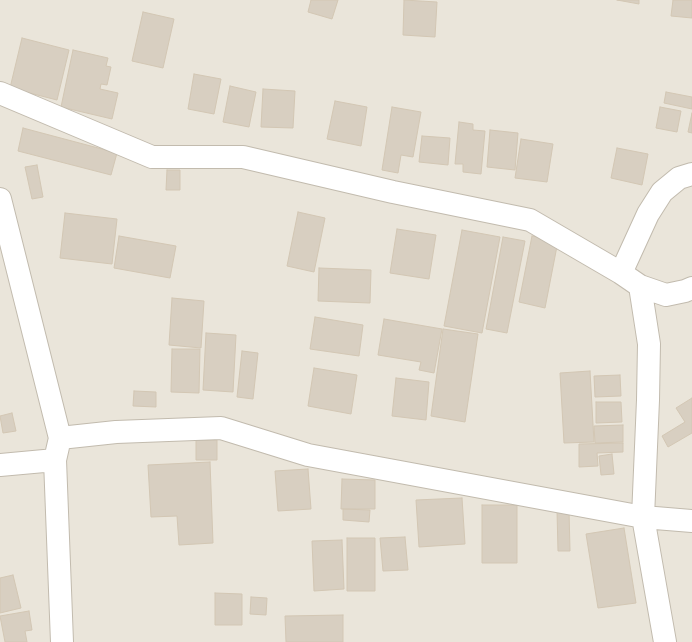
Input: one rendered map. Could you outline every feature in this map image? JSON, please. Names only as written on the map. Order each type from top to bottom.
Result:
[{"type":"street","points":[[0,93],[152,157],[243,157],[393,192],[530,220],[621,272],[640,286],[666,295],[685,292],[692,288]]},
{"type":"street","points":[[621,272],[648,214],[662,192],[679,178],[692,174]]},
{"type":"street","points":[[0,199],[60,438],[55,460],[62,642]]},
{"type":"street","points":[[640,286],[648,344],[648,400],[643,517],[665,642]]},
{"type":"street","points":[[60,438],[116,432],[221,428],[308,455],[643,517],[692,521]]},
{"type":"street","points":[[0,465],[55,460]]},
{"type":"shaded area","points":[[0,0],[692,0],[692,642],[0,642]]},
{"type":"building","points":[[311,0],[338,0],[332,19],[308,12]]},
{"type":"building","points":[[404,0],[437,2],[435,37],[403,35]]},
{"type":"building","points":[[617,0],[639,0],[639,4]]},
{"type":"building","points":[[673,0],[692,0],[692,18],[671,16]]},
{"type":"building","points":[[143,12],[174,19],[163,68],[132,61]]},
{"type":"building","points":[[22,38],[69,50],[57,100],[10,88]]},
{"type":"building","points":[[73,50],[108,58],[106,66],[111,67],[107,85],[101,84],[100,89],[118,93],[112,119],[61,107]]},
{"type":"building","points":[[194,74],[221,79],[214,114],[188,109]]},
{"type":"building","points":[[230,86],[256,92],[249,127],[223,122]]},
{"type":"building","points":[[263,89],[295,91],[293,128],[261,127]]},
{"type":"building","points":[[666,92],[692,97],[692,109],[664,103]]},
{"type":"building","points":[[335,101],[367,107],[361,146],[327,139]]},
{"type":"building","points":[[392,107],[421,112],[413,157],[401,155],[398,173],[382,170]]},
{"type":"building","points":[[660,107],[681,111],[677,132],[656,128]]},
{"type":"building","points":[[692,113],[692,133],[688,132]]},
{"type":"building","points":[[459,122],[473,124],[473,130],[485,131],[481,174],[463,172],[463,164],[455,164]]},
{"type":"building","points":[[23,128],[117,153],[111,175],[18,151]]},
{"type":"building","points":[[490,130],[518,133],[515,170],[487,167]]},
{"type":"building","points":[[422,136],[450,138],[448,165],[419,162]]},
{"type":"building","points":[[521,139],[553,144],[547,182],[515,178]]},
{"type":"building","points":[[617,148],[648,154],[642,185],[611,178]]},
{"type":"building","points":[[37,165],[43,197],[32,199],[25,167]]},
{"type":"building","points":[[167,170],[180,170],[180,190],[166,190]]},
{"type":"building","points":[[298,212],[325,218],[314,272],[287,266]]},
{"type":"building","points":[[65,213],[117,219],[112,264],[60,258]]},
{"type":"building","points":[[397,229],[436,235],[429,279],[390,273]]},
{"type":"building","points":[[462,230],[500,237],[482,333],[444,326]]},
{"type":"building","points":[[119,236],[176,246],[170,278],[114,268]]},
{"type":"building","points":[[532,236],[558,241],[545,308],[519,302]]},
{"type":"building","points":[[503,237],[525,241],[507,333],[486,329]]},
{"type":"building","points":[[319,268],[371,270],[370,303],[318,301]]},
{"type":"building","points":[[172,298],[204,301],[201,348],[169,345]]},
{"type":"building","points":[[315,317],[363,325],[359,356],[310,349]]},
{"type":"building","points":[[384,319],[442,329],[434,373],[419,370],[421,362],[378,355]]},
{"type":"building","points":[[443,329],[478,334],[465,422],[431,416]]},
{"type":"building","points":[[206,333],[236,335],[233,392],[203,390]]},
{"type":"building","points":[[172,349],[200,349],[199,393],[171,392]]},
{"type":"building","points":[[242,351],[258,353],[253,399],[237,397]]},
{"type":"building","points":[[314,368],[357,375],[351,414],[308,406]]},
{"type":"building","points":[[590,371],[594,442],[564,443],[560,373]]},
{"type":"building","points":[[620,375],[621,396],[595,397],[594,376]]},
{"type":"building","points":[[396,378],[429,382],[426,420],[392,416]]},
{"type":"building","points":[[134,391],[156,392],[156,407],[133,406]]},
{"type":"building","points":[[692,398],[692,433],[668,447],[662,436],[685,422],[676,408]]},
{"type":"building","points":[[596,402],[621,402],[622,422],[596,423]]},
{"type":"building","points":[[12,413],[16,431],[3,433],[0,416]]},
{"type":"building","points":[[623,425],[623,442],[595,443],[594,426]]},
{"type":"building","points":[[196,440],[217,440],[217,460],[196,460]]},
{"type":"building","points":[[623,443],[623,452],[597,453],[598,466],[579,467],[579,444]]},
{"type":"building","points":[[612,454],[614,474],[601,475],[599,456]]},
{"type":"building","points":[[210,462],[213,543],[179,545],[177,516],[151,517],[148,465]]},
{"type":"building","points":[[308,469],[311,509],[278,511],[275,471]]},
{"type":"building","points":[[342,479],[375,480],[375,509],[341,509]]},
{"type":"building","points":[[462,498],[465,544],[419,547],[416,500]]},
{"type":"building","points":[[482,505],[517,505],[517,563],[482,563]]},
{"type":"building","points":[[343,509],[370,510],[369,522],[343,520]]},
{"type":"building","points":[[557,510],[569,510],[570,551],[558,551]]},
{"type":"building","points":[[624,528],[636,603],[598,608],[586,534]]},
{"type":"building","points":[[405,537],[408,570],[383,571],[380,538]]},
{"type":"building","points":[[347,538],[375,538],[375,591],[347,591]]},
{"type":"building","points":[[342,540],[344,589],[314,591],[312,541]]},
{"type":"building","points":[[13,575],[21,608],[0,613],[0,578]]},
{"type":"building","points":[[215,593],[242,594],[242,625],[215,625]]},
{"type":"building","points":[[251,597],[267,598],[266,615],[250,614]]},
{"type":"building","points":[[29,611],[32,630],[25,631],[27,642],[5,642],[0,616]]},
{"type":"building","points":[[343,615],[343,642],[286,642],[285,616]]}]
